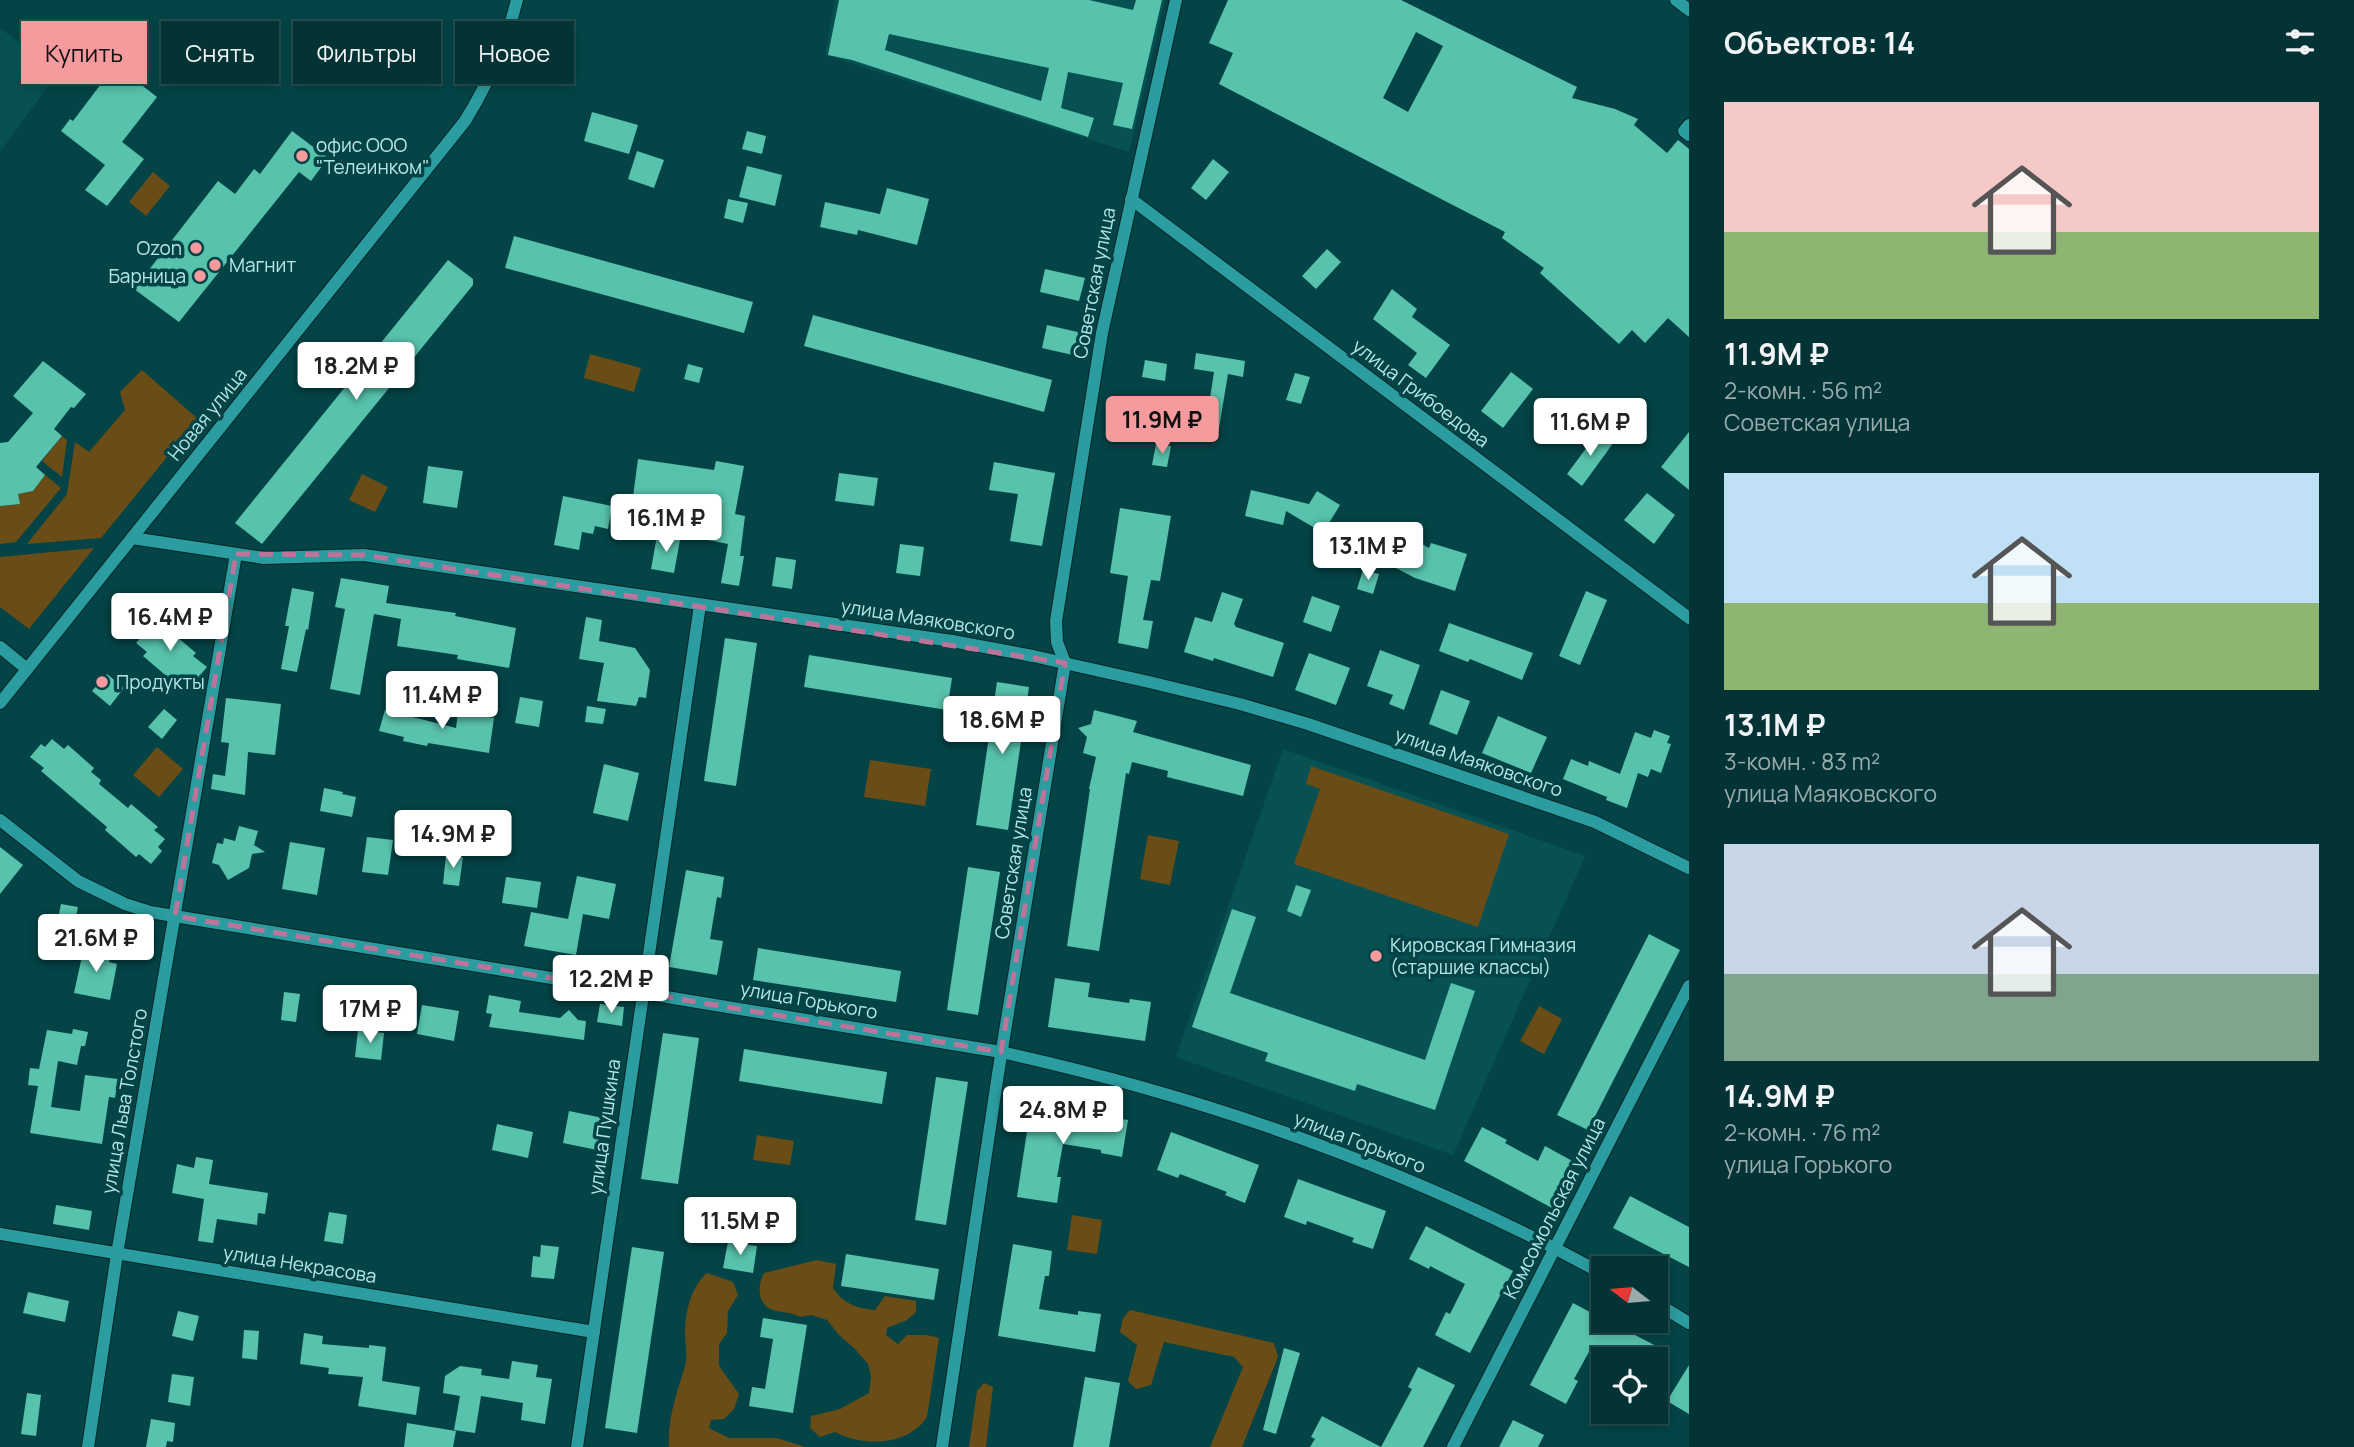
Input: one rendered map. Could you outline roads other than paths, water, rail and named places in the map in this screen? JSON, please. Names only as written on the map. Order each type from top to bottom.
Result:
[{"type":"street","name":"Новая улица","points":[[0,703],[465,121],[485,88],[501,53],[517,0]]},
{"type":"street","name":"Советская улица","points":[[942,1447],[1001,1052],[1065,663],[1057,642],[1056,621],[1102,333],[1176,0]]},
{"type":"street","points":[[1676,0],[1689,10]]},
{"type":"street","points":[[1689,125],[1684,131],[1689,135]]},
{"type":"street","name":"улица Грибоедова","points":[[1131,199],[1689,618]]},
{"type":"street","name":"улица Маяковского","points":[[132,538],[236,554],[287,558],[363,555],[952,641],[1065,663],[1240,704],[1320,729],[1595,822],[1689,868]]},
{"type":"street","name":"улица Льва Толстого","points":[[88,1447],[117,1254],[236,554]]},
{"type":"street","name":"улица Пушкина","points":[[577,1447],[701,606]]},
{"type":"street","points":[[0,647],[27,669]]},
{"type":"street","name":"улица Горького","points":[[0,820],[78,881],[125,904],[150,912],[1001,1052],[1155,1091],[1288,1134],[1383,1170],[1555,1248],[1591,1268]]},
{"type":"street","name":"Комсомольская улица","points":[[1452,1447],[1689,986]]},
{"type":"street","name":"улица Некрасова","points":[[0,1234],[594,1332]]},
{"type":"street","points":[[1668,1310],[1689,1323]]},
{"type":"place","name":"офис ООО \"Телеинком\"","points":[[302,156]]},
{"type":"place","name":"Ozon","points":[[196,248]]},
{"type":"place","name":"Магнит","points":[[215,265]]},
{"type":"place","name":"Барница","points":[[200,276]]},
{"type":"place","name":"Продукты","points":[[102,682]]},
{"type":"place","name":"Кировская Гимназия (старшие классы)","points":[[1376,956]]}]
